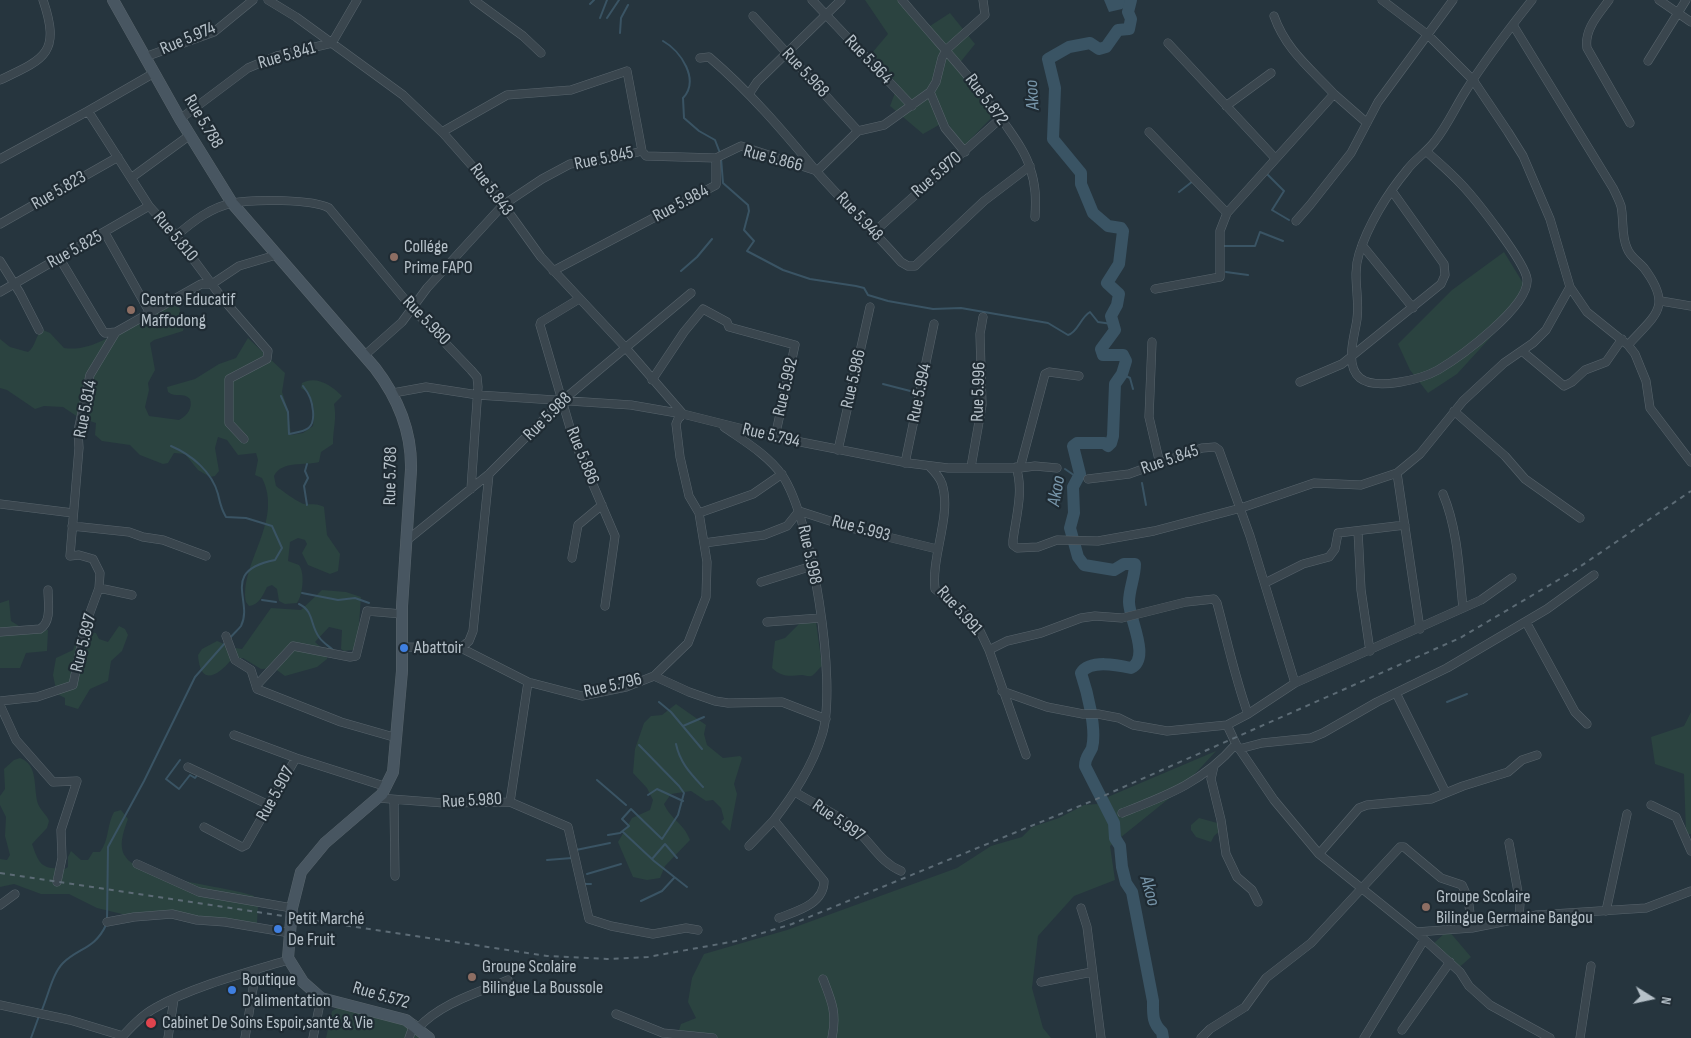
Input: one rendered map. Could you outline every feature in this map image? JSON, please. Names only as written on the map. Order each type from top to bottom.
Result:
[{"type":"street","points":[[0,80],[37,62],[45,55],[49,47],[50,30],[43,0]]},
{"type":"street","name":"Rue 5.788","points":[[113,0],[180,119],[232,203],[365,355],[393,393],[406,426],[411,453],[397,738],[393,772],[387,787],[378,798],[325,843],[304,866],[292,908],[288,960]]},
{"type":"street","name":"Rue 5.974","points":[[144,57],[214,32],[253,0]]},
{"type":"street","name":"Rue 5.843","points":[[268,0],[332,43],[403,95],[442,132],[470,161],[541,258],[625,346],[652,380],[683,414]]},
{"type":"street","name":"Rue 5.841","points":[[180,119],[248,68],[277,56],[332,43],[357,0]]},
{"type":"street","points":[[474,0],[523,36],[541,53]]},
{"type":"street","name":"Rue 5.964","points":[[812,0],[912,106]]},
{"type":"street","points":[[749,94],[754,85],[824,14],[841,0]]},
{"type":"street","name":"Rue 5.872","points":[[902,0],[991,102],[1001,118],[1030,166],[1037,196],[1035,217]]},
{"type":"street","points":[[858,131],[884,125],[930,92],[936,82],[946,50],[985,15],[983,0]]},
{"type":"street","points":[[1382,0],[1428,35],[1473,80],[1523,156],[1550,219],[1570,287],[1587,312],[1625,342],[1641,366],[1650,408],[1691,462]]},
{"type":"street","points":[[1296,221],[1351,153],[1382,96],[1453,0]]},
{"type":"street","points":[[1427,152],[1463,186],[1522,264],[1527,278],[1527,286],[1516,305],[1495,326],[1437,371],[1392,383],[1366,381],[1360,378],[1356,372],[1351,356],[1358,309],[1356,266],[1362,245],[1392,191],[1408,168],[1427,152],[1473,80],[1532,0]]},
{"type":"street","points":[[1609,0],[1591,26],[1586,40],[1587,48],[1630,122]]},
{"type":"street","points":[[1659,0],[1691,22]]},
{"type":"street","points":[[1648,61],[1686,0]]},
{"type":"street","name":"Rue 5.968","points":[[753,16],[858,131]]},
{"type":"street","points":[[1274,16],[1282,37],[1291,50],[1334,94],[1367,122]]},
{"type":"street","points":[[1513,25],[1613,188],[1620,206],[1626,247],[1631,256],[1649,275],[1660,294],[1661,301],[1654,317],[1625,342],[1606,362],[1585,370],[1564,386],[1522,351]]},
{"type":"street","points":[[1168,43],[1275,158]]},
{"type":"street","name":"Rue 5.948","points":[[700,58],[709,57],[749,94],[901,262],[908,266],[915,266],[984,202],[1030,166]]},
{"type":"street","name":"Rue 5.845","points":[[365,355],[402,322],[427,288],[503,205],[542,179],[570,164],[624,157],[642,151],[627,71],[571,90],[507,95],[442,132]]},
{"type":"street","points":[[0,159],[154,73]]},
{"type":"street","points":[[1226,106],[1271,73]]},
{"type":"street","points":[[930,92],[945,128],[965,152]]},
{"type":"street","points":[[1154,290],[1220,277],[1220,231],[1227,213],[1334,94]]},
{"type":"street","name":"Rue 5.810","points":[[88,111],[149,206],[176,236],[212,284],[268,351],[268,356],[262,363],[229,379],[229,423],[244,439]]},
{"type":"street","name":"Rue 5.970","points":[[874,232],[1001,118]]},
{"type":"street","name":"Rue 5.866","points":[[716,158],[741,146],[817,171],[858,131]]},
{"type":"street","points":[[1149,132],[1227,213]]},
{"type":"street","points":[[131,178],[190,135]]},
{"type":"street","name":"Rue 5.984","points":[[553,271],[630,231],[655,215],[712,189],[717,181],[716,158],[656,158],[646,156],[642,151]]},
{"type":"street","name":"Rue 5.823","points":[[0,224],[118,157]]},
{"type":"street","points":[[1300,382],[1330,370],[1351,356],[1441,284],[1445,275],[1444,264],[1392,191]]},
{"type":"street","name":"Rue 5.980","points":[[232,203],[305,201],[322,204],[329,208],[412,308],[472,370],[478,382],[478,395],[470,489]]},
{"type":"street","points":[[176,236],[195,219],[232,203]]},
{"type":"street","name":"Rue 5.825","points":[[0,292],[149,206]]},
{"type":"street","points":[[104,233],[150,313]]},
{"type":"street","points":[[1362,245],[1413,308]]},
{"type":"street","name":"Rue 5.814","points":[[100,588],[100,573],[93,559],[79,555],[70,556],[79,448],[78,431],[90,375],[116,332],[201,284],[212,284],[239,266],[276,255]]},
{"type":"street","points":[[60,259],[103,330],[108,333],[116,332]]},
{"type":"street","points":[[0,261],[39,330]]},
{"type":"street","points":[[1078,376],[1049,372],[1045,374],[1018,468],[1019,489],[1014,545],[1017,548],[1038,548],[1067,539],[1098,541],[1154,530],[1241,508],[1314,483],[1361,485],[1397,473],[1420,454],[1454,411],[1504,363],[1522,351],[1546,330],[1570,287]]},
{"type":"street","name":"Rue 5.988","points":[[406,541],[489,474],[562,401],[625,346],[691,294]]},
{"type":"street","name":"Rue 5.886","points":[[579,299],[540,323],[573,438],[614,536],[605,606]]},
{"type":"street","points":[[1661,301],[1691,306]]},
{"type":"street","name":"Rue 5.986","points":[[838,450],[870,307]]},
{"type":"street","name":"Rue 5.992","points":[[652,380],[684,332],[703,309],[727,322],[729,327],[795,345],[774,438]]},
{"type":"street","name":"Rue 5.996","points":[[971,468],[982,405],[980,334],[983,316]]},
{"type":"street","name":"Rue 5.994","points":[[905,463],[934,324]]},
{"type":"street","points":[[1152,342],[1149,417],[1160,464]]},
{"type":"street","name":"Rue 5.794","points":[[393,393],[426,387],[478,395],[614,403],[683,414],[774,438],[905,463],[971,468],[1018,468]]},
{"type":"street","points":[[1454,411],[1506,456],[1524,479],[1580,518]]},
{"type":"street","name":"Rue 5.796","points":[[402,647],[461,648],[528,682],[582,696],[626,687],[654,676],[688,643],[706,597],[707,562],[699,513],[689,496],[680,457],[676,424],[683,414]]},
{"type":"street","name":"Rue 5.998","points":[[720,424],[771,462],[782,474],[799,511],[812,566],[828,685],[826,719],[822,735],[806,775],[774,820],[748,846]]},
{"type":"street","name":"Rue 5.845","points":[[1088,478],[1129,474],[1202,448],[1215,447],[1222,456],[1241,508]]},
{"type":"street","name":"Rue 5.991","points":[[929,466],[942,483],[945,498],[935,589],[970,618],[979,629],[989,650],[1026,755]]},
{"type":"street","points":[[1018,468],[1035,466],[1057,468]]},
{"type":"street","points":[[1397,473],[1420,628]]},
{"type":"street","points":[[461,648],[469,641],[473,631],[489,474]]},
{"type":"street","points":[[699,513],[753,494],[782,474]]},
{"type":"street","points":[[1443,494],[1450,512],[1454,532],[1463,608]]},
{"type":"street","points":[[0,504],[73,513]]},
{"type":"street","points":[[572,558],[578,525],[602,505]]},
{"type":"street","points":[[1241,508],[1295,683]]},
{"type":"street","points":[[704,543],[764,535],[787,526],[799,511]]},
{"type":"street","name":"Rue 5.993","points":[[799,511],[855,529],[938,549]]},
{"type":"street","points":[[1265,583],[1303,564],[1329,556],[1333,553],[1338,533],[1405,525]]},
{"type":"street","points":[[72,526],[129,532],[142,537],[163,540],[206,556]]},
{"type":"street","points":[[1358,531],[1361,590],[1370,651]]},
{"type":"street","points":[[761,582],[812,566]]},
{"type":"street","points":[[1122,813],[1193,783],[1238,746],[1311,738],[1447,668],[1548,610],[1594,575]]},
{"type":"street","points":[[1002,691],[1047,707],[1082,714],[1098,714],[1119,718],[1133,726],[1167,731],[1227,726],[1295,683],[1463,608],[1485,597],[1512,578]]},
{"type":"street","points":[[100,588],[132,595]]},
{"type":"street","name":"Rue 5.897","points":[[0,701],[37,697],[73,685],[85,626],[100,588]]},
{"type":"street","points":[[0,632],[40,629],[44,627],[47,620],[48,590]]},
{"type":"street","points":[[989,650],[1007,641],[1042,633],[1081,618],[1095,616],[1118,619],[1135,613],[1186,602],[1216,600],[1248,714]]},
{"type":"street","points":[[256,686],[293,646],[350,657],[356,656],[367,611],[402,614]]},
{"type":"street","points":[[767,622],[820,618]]},
{"type":"street","points":[[1526,622],[1575,712],[1587,724]]},
{"type":"street","points":[[226,636],[235,660],[251,670],[256,686],[260,690],[341,722],[397,738]]},
{"type":"street","points":[[654,676],[689,692],[715,701],[728,703],[773,700],[826,719]]},
{"type":"street","name":"Rue 5.980","points":[[378,798],[394,801],[478,804],[510,802],[528,682]]},
{"type":"street","points":[[1396,693],[1446,793]]},
{"type":"street","points":[[0,705],[16,740],[53,782],[77,781],[61,830],[62,858],[57,882]]},
{"type":"street","points":[[1227,726],[1274,800],[1320,854],[1450,962],[1464,977],[1469,986],[1490,1005],[1547,1037]]},
{"type":"street","points":[[234,736],[296,758]]},
{"type":"street","points":[[1320,854],[1359,808],[1367,805],[1431,799],[1508,772],[1522,760],[1537,755]]},
{"type":"street","name":"Rue 5.907","points":[[204,827],[245,846],[296,758],[330,771],[387,787]]},
{"type":"street","points":[[1214,766],[1211,779],[1221,820],[1226,854],[1237,877],[1252,890],[1258,902]]},
{"type":"street","points":[[188,767],[269,805]]},
{"type":"street","name":"Rue 5.997","points":[[795,792],[852,826],[870,844],[876,854],[890,866],[900,871]]},
{"type":"street","points":[[394,801],[395,876]]},
{"type":"street","points":[[510,802],[568,827],[589,919],[611,926],[653,934],[686,928],[698,930]]},
{"type":"street","points":[[1651,805],[1676,817],[1691,851]]},
{"type":"street","points":[[1606,911],[1627,814]]},
{"type":"street","points":[[774,820],[824,881],[824,890],[818,899],[779,918]]},
{"type":"street","points":[[1509,843],[1520,903],[1519,918]]},
{"type":"street","points":[[1201,1038],[1210,1029],[1245,1007],[1266,978],[1311,943],[1359,888],[1398,848],[1404,847],[1441,878],[1459,883],[1465,888],[1472,928]]},
{"type":"street","points":[[137,864],[199,892],[292,908]]},
{"type":"street","points":[[1416,932],[1472,928],[1537,915],[1646,908],[1691,891]]},
{"type":"street","points":[[0,905],[15,894]]},
{"type":"street","points":[[1081,908],[1086,920],[1101,1038]]},
{"type":"street","points":[[107,922],[134,917],[172,914],[196,920],[225,922],[290,932]]},
{"type":"street","points":[[1364,1038],[1424,940]]},
{"type":"street","points":[[0,1005],[70,1020],[122,1037],[147,1014],[174,999],[288,960],[303,982],[319,997],[313,1038]]},
{"type":"street","points":[[1402,1030],[1450,962]]},
{"type":"street","points":[[1580,1038],[1591,966]]},
{"type":"street","points":[[245,1038],[256,970]]},
{"type":"street","points":[[1041,982],[1092,972]]},
{"type":"street","points":[[823,979],[834,1008],[835,1021],[832,1038]]},
{"type":"street","points":[[409,1038],[416,1026],[432,1014],[508,980]]},
{"type":"street","name":"Rue 5.572","points":[[319,997],[380,1012],[416,1026],[430,1038]]},
{"type":"street","points":[[168,1038],[174,999]]},
{"type":"street","points":[[616,1014],[663,1034],[713,1038]]},
{"type":"green space","points":[[865,0],[899,0],[930,26],[950,13],[975,44],[958,65],[994,115],[964,146],[946,121],[923,134],[890,106],[898,85],[872,53],[888,34]]},
{"type":"green space","points":[[1504,252],[1523,283],[1511,315],[1457,374],[1428,393],[1410,370],[1398,344],[1452,290]]},
{"type":"green space","points":[[178,303],[184,326],[183,331],[150,343],[155,370],[148,383],[149,390],[145,407],[149,416],[179,420],[185,416],[190,409],[190,399],[185,396],[171,394],[168,392],[167,387],[195,379],[219,364],[236,358],[248,338],[285,373],[282,392],[288,410],[291,435],[303,433],[313,426],[313,404],[306,391],[301,388],[302,383],[313,380],[319,381],[329,385],[342,396],[334,404],[333,444],[321,452],[319,462],[294,464],[282,468],[274,476],[276,486],[294,499],[304,504],[324,507],[327,535],[340,554],[338,571],[330,574],[308,565],[302,553],[307,544],[305,540],[298,538],[290,542],[288,561],[299,565],[303,578],[302,590],[297,603],[285,604],[279,601],[277,589],[272,585],[267,587],[255,604],[249,606],[246,602],[249,573],[265,526],[268,510],[267,494],[262,478],[255,475],[258,460],[256,453],[238,455],[227,440],[218,437],[215,448],[219,471],[215,476],[210,477],[198,470],[185,454],[174,453],[168,463],[163,464],[140,455],[130,445],[102,441],[95,435],[96,423],[78,417],[63,407],[44,406],[35,409],[7,390],[0,388],[0,339],[10,347],[28,352],[33,347],[38,334],[43,330],[50,333],[64,348],[74,349],[92,345]]},
{"type":"green space","points":[[322,590],[346,592],[361,597],[358,638],[353,650],[344,651],[341,649],[342,630],[329,627],[315,642],[327,653],[327,659],[317,667],[285,676],[274,668],[261,669],[243,658],[231,660],[220,671],[210,676],[202,671],[198,655],[202,649],[217,641],[242,649],[271,608],[301,610]]},
{"type":"green space","points":[[9,600],[11,621],[27,631],[48,630],[47,651],[26,653],[20,668],[0,668],[0,603]]},
{"type":"green space","points":[[816,622],[822,666],[810,676],[787,676],[772,668],[775,641],[785,638],[800,623]]},
{"type":"green space","points":[[119,626],[125,629],[128,635],[122,651],[111,661],[108,681],[90,689],[78,709],[65,705],[65,698],[57,694],[53,675],[56,658],[73,650],[80,631],[96,633],[99,639],[108,642]]},
{"type":"green space","points":[[676,704],[706,725],[704,734],[707,745],[723,758],[740,756],[742,758],[734,784],[737,794],[730,831],[721,822],[724,819],[721,808],[713,800],[706,801],[691,791],[671,794],[664,804],[670,814],[684,829],[690,840],[665,866],[660,878],[647,880],[633,877],[618,842],[632,818],[650,810],[653,800],[647,788],[633,773],[635,749],[644,723],[651,716],[662,715]]},
{"type":"green space","points":[[1691,712],[1691,834],[1686,834],[1684,774],[1655,764],[1651,737],[1684,726]]},
{"type":"green space","points":[[1216,751],[1182,788],[1110,846],[1115,880],[1074,896],[1038,936],[1032,988],[1043,1028],[1051,1038],[717,1038],[713,1035],[678,1033],[681,1024],[696,1018],[688,1002],[692,978],[704,954],[787,930],[957,868],[991,846],[1022,837],[1032,827],[1059,818],[1084,805],[1097,804],[1110,796]]},
{"type":"green space","points":[[20,758],[26,761],[33,771],[38,804],[49,821],[47,828],[32,844],[37,857],[43,865],[51,868],[65,869],[68,867],[68,857],[71,851],[81,860],[88,860],[93,852],[100,852],[105,843],[114,812],[121,810],[128,819],[122,838],[122,848],[125,856],[133,864],[164,876],[254,896],[254,904],[258,905],[257,923],[130,916],[97,908],[69,894],[41,894],[14,884],[0,887],[0,859],[7,860],[10,855],[5,836],[6,817],[0,805],[0,796],[5,789],[4,769],[14,760]]},
{"type":"green space","points":[[1199,818],[1221,824],[1221,830],[1214,836],[1211,842],[1196,837],[1191,830],[1191,825]]},
{"type":"green space","points":[[1448,930],[1471,957],[1455,971],[1432,945]]},
{"type":"green space","points":[[339,1007],[399,1022],[420,1038],[326,1038],[332,1011]]},
{"type":"water","points":[[1104,0],[1127,0],[1128,3],[1122,9],[1109,12]]},
{"type":"waterway","points":[[590,4],[594,0]]},
{"type":"waterway","points":[[600,18],[607,0]]},
{"type":"waterway","points":[[607,18],[619,0]]},
{"type":"waterway","name":"Akoo","points":[[1131,0],[1128,12],[1131,19],[1129,29],[1118,30],[1106,47],[1099,49],[1090,43],[1069,47],[1048,59],[1055,88],[1053,139],[1081,173],[1081,184],[1093,213],[1108,226],[1121,228],[1123,231],[1119,264],[1107,283],[1119,294],[1117,305],[1111,316],[1115,330],[1101,349],[1103,355],[1123,355],[1126,361],[1122,374],[1115,384],[1113,436],[1108,446],[1104,443],[1077,443],[1073,446],[1080,474],[1073,487],[1074,513],[1070,528],[1078,557],[1084,565],[1114,570],[1124,564],[1135,564],[1129,602],[1138,638],[1139,656],[1137,663],[1131,668],[1097,664],[1085,669],[1081,673],[1093,731],[1092,748],[1086,758],[1085,766],[1114,823],[1115,838],[1120,846],[1126,883],[1132,892],[1153,1001],[1154,1018],[1156,1025],[1162,1032],[1163,1038]]},
{"type":"waterway","points":[[620,33],[621,18],[628,5]]},
{"type":"waterway","points":[[663,41],[682,59],[689,75],[688,91],[683,98],[684,118],[699,131],[715,140],[720,153]]},
{"type":"waterway","points":[[721,158],[723,183],[748,205],[749,211],[744,230],[754,241],[747,251],[783,270],[810,279],[864,288],[868,295],[888,301],[933,309],[961,308],[1048,323],[1068,335],[1074,331],[1090,312],[1098,322],[1112,324]]},
{"type":"waterway","points":[[1268,175],[1284,191],[1272,210],[1289,220]]},
{"type":"waterway","points":[[1179,192],[1193,181]]},
{"type":"waterway","points":[[1223,246],[1255,246],[1260,232],[1283,241]]},
{"type":"waterway","points":[[681,271],[697,257],[712,239]]},
{"type":"waterway","points":[[1226,272],[1248,275]]},
{"type":"waterway","points":[[1122,374],[1130,378],[1133,389]]},
{"type":"waterway","points":[[883,384],[918,393]]},
{"type":"waterway","points":[[281,396],[288,412],[289,434],[304,431],[312,423],[313,411],[311,401],[303,386]]},
{"type":"waterway","points":[[171,446],[194,459],[211,478],[226,517],[246,518],[272,526],[282,548],[275,560],[258,565],[248,571],[243,579],[244,616],[241,626],[230,638]]},
{"type":"waterway","points":[[307,464],[305,471],[308,478],[304,486],[307,505]]},
{"type":"waterway","points":[[1065,469],[1078,478]]},
{"type":"waterway","points":[[1142,483],[1146,505]]},
{"type":"waterway","points":[[302,593],[338,600],[355,598],[369,603]]},
{"type":"waterway","points":[[262,600],[276,602]]},
{"type":"waterway","points":[[299,604],[310,614],[319,637],[334,651]]},
{"type":"waterway","points":[[107,921],[108,847],[144,781],[195,677],[225,643]]},
{"type":"waterway","points":[[1447,702],[1467,694]]},
{"type":"waterway","points":[[659,702],[671,712],[702,749]]},
{"type":"waterway","points":[[683,726],[704,717]]},
{"type":"waterway","points":[[676,744],[683,763],[703,787]]},
{"type":"waterway","points":[[608,835],[620,833],[629,826],[622,819],[631,809],[662,839],[678,815],[684,793],[639,745]]},
{"type":"waterway","points":[[180,760],[166,779],[179,789],[190,775],[195,778],[198,774]]},
{"type":"waterway","points":[[597,780],[626,805]]},
{"type":"waterway","points":[[648,795],[657,789],[683,801]]},
{"type":"waterway","points":[[623,832],[654,861],[687,887]]},
{"type":"waterway","points":[[576,850],[610,843]]},
{"type":"waterway","points":[[652,859],[665,844],[677,858]]},
{"type":"waterway","points":[[547,860],[572,858]]},
{"type":"waterway","points":[[587,874],[621,864]]},
{"type":"waterway","points":[[641,901],[662,891],[674,878]]},
{"type":"waterway","points":[[583,884],[591,884]]},
{"type":"waterway","points":[[41,1012],[59,968],[69,958],[92,944],[102,933],[106,925]]},
{"type":"waterway","points":[[31,1038],[39,1016]]},
{"type":"railway","points":[[0,873],[547,956],[607,959],[648,957],[736,941],[792,924],[1092,801],[1460,638],[1575,570],[1691,491]]},
{"type":"place","name":"Collége Prime FAPO","points":[[394,257]]},
{"type":"place","name":"Centre Educatif Maffodong","points":[[131,310]]},
{"type":"place","name":"Abattoir","points":[[404,648]]},
{"type":"place","name":"Groupe Scolaire Bilingue Germaine Bangou","points":[[1426,907]]},
{"type":"place","name":"Petit Marché De Fruit","points":[[278,929]]},
{"type":"place","name":"Groupe Scolaire Bilingue La Boussole","points":[[472,977]]},
{"type":"place","name":"Boutique D'alimentation","points":[[232,990]]},
{"type":"place","name":"Cabinet De Soins Espoir,santé & Vie","points":[[151,1023]]}]
